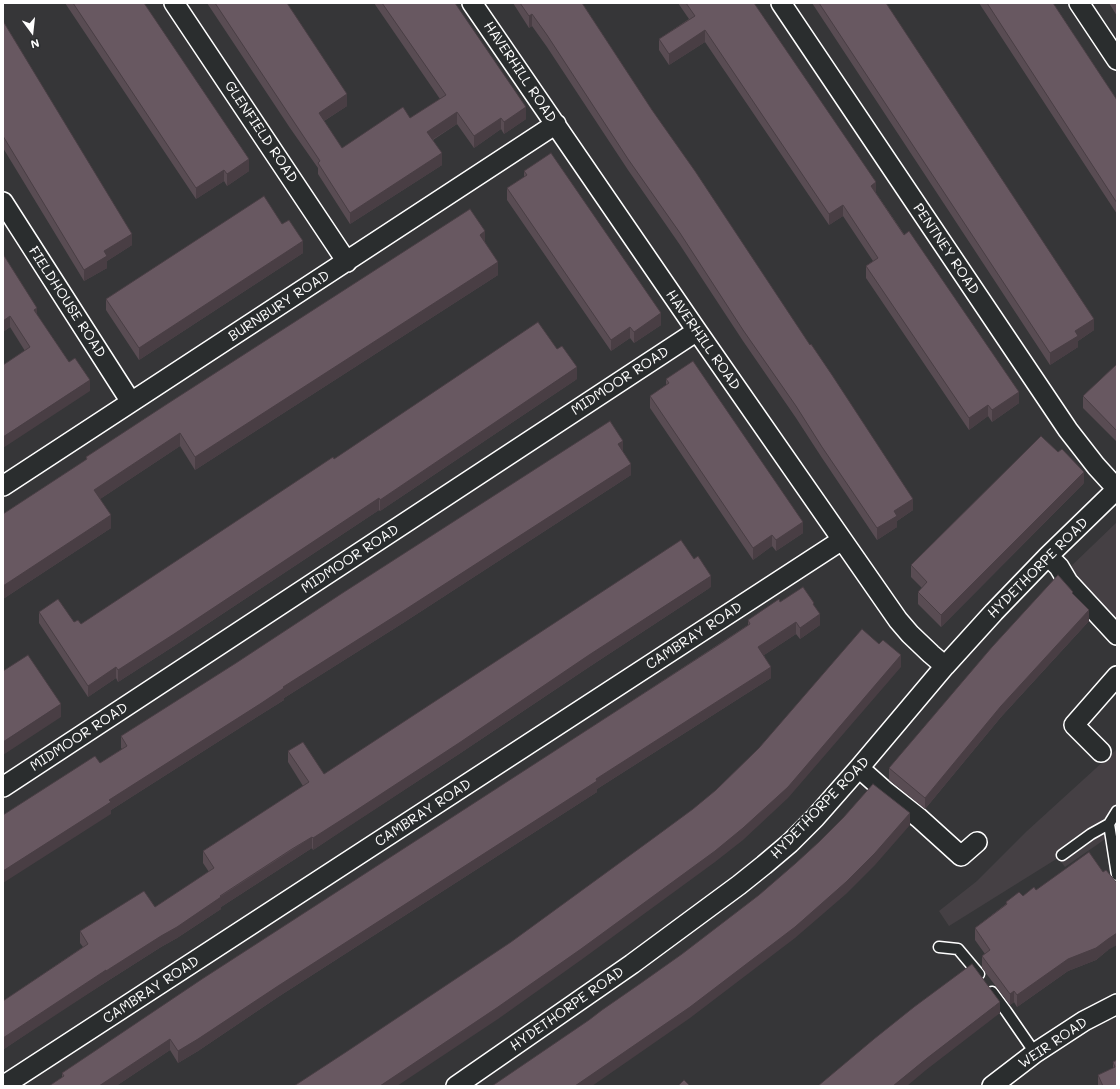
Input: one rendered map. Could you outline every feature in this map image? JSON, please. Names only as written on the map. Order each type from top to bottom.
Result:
[{"type":"street","name":"GLENFIELD ROAD","points":[[174,3],[347,262]]},
{"type":"street","name":"HAVERHILL ROAD","points":[[472,3],[696,331],[898,620],[910,634],[945,666]]},
{"type":"street","name":"PENTNEY ROAD","points":[[781,3],[1068,430],[1096,466],[1117,489]]},
{"type":"street","points":[[1079,3],[1117,60]]},
{"type":"street","name":"BURNBURY ROAD","points":[[3,486],[556,124]]},
{"type":"street","name":"FIELDHOUSE ROAD","points":[[3,202],[131,402]]},
{"type":"street","name":"MIDMOOR ROAD","points":[[3,787],[696,331]]},
{"type":"street","name":"HYDETHORPE ROAD","points":[[456,1086],[632,964],[749,877],[790,843],[815,818],[860,768],[945,666],[994,612],[1048,556],[1117,489]]},
{"type":"street","name":"CAMBRAY ROAD","points":[[3,1086],[842,540]]},
{"type":"street","points":[[1048,556],[1058,567],[1068,582],[1117,635]]},
{"type":"street","points":[[1102,752],[1074,725],[1117,676]]},
{"type":"street","points":[[860,768],[961,856],[977,842]]},
{"type":"street","name":"WEIR ROAD","points":[[992,1086],[1035,1054],[1084,1021],[1117,1004]]},
{"type":"lane","points":[[1062,855],[1091,834],[1108,824],[1117,812]]},
{"type":"lane","points":[[1108,824],[1117,875]]},
{"type":"lane","points":[[939,947],[958,949],[1006,1011],[1035,1054]]},
{"type":"shaded area","points":[[1117,522],[1117,629],[1065,572]]},
{"type":"shaded area","points":[[1117,749],[1117,838],[1111,835],[1065,867],[1058,858],[949,926],[939,911],[977,881],[1027,831]]},
{"type":"building","points":[[73,3],[144,3],[249,159],[227,174],[224,170],[196,188]]},
{"type":"building","points":[[215,3],[287,3],[347,94],[319,113],[342,148],[403,107],[410,118],[446,95],[382,3],[455,3],[526,107],[504,122],[501,118],[474,136],[457,112],[427,132],[442,153],[350,213],[318,163],[320,161]]},
{"type":"building","points":[[520,3],[582,3],[652,110],[695,171],[810,345],[811,344],[832,375],[913,499],[894,511],[897,516],[877,528],[796,406],[743,330],[680,233],[628,159],[547,35],[532,14],[529,16]]},
{"type":"building","points":[[686,3],[754,3],[876,182],[871,186],[904,235],[909,231],[1019,392],[992,410],[988,405],[969,418],[866,266],[878,258],[843,205],[829,214],[705,30],[669,54],[659,39],[695,16]]},
{"type":"building","points":[[819,3],[886,3],[1094,319],[1075,331],[1078,336],[1050,353]]},
{"type":"building","points":[[987,3],[1053,3],[1117,100],[1117,203]]},
{"type":"building","points":[[3,21],[132,234],[104,251],[107,256],[84,270],[3,136]]},
{"type":"building","points":[[551,153],[661,313],[634,332],[630,327],[611,340],[507,188],[527,175],[524,171]]},
{"type":"building","points":[[264,196],[282,224],[289,220],[303,241],[139,348],[106,299]]},
{"type":"building","points":[[470,209],[485,231],[480,235],[498,262],[195,457],[180,433],[94,490],[111,515],[3,586],[3,514],[167,404]]},
{"type":"building","points":[[3,254],[37,308],[34,310],[69,362],[75,358],[90,380],[3,437],[3,365],[30,347],[10,316],[3,321]]},
{"type":"building","points":[[538,322],[557,349],[562,346],[577,367],[380,500],[379,498],[118,670],[116,667],[88,686],[39,612],[58,599],[74,622],[78,620],[81,624],[333,457],[334,459]]},
{"type":"building","points":[[693,361],[803,522],[776,540],[772,535],[753,548],[650,396],[669,383],[666,379]]},
{"type":"building","points":[[1117,364],[1117,431],[1083,396]]},
{"type":"building","points":[[610,421],[623,441],[618,444],[631,464],[283,687],[284,688],[260,704],[109,800],[111,802],[3,871],[3,815],[95,756],[100,763],[127,746],[121,736]]},
{"type":"building","points":[[1041,436],[1058,452],[1062,449],[1084,472],[941,615],[918,592],[927,582],[911,565]]},
{"type":"building","points":[[681,540],[694,559],[698,556],[711,576],[589,655],[349,815],[313,838],[312,837],[292,849],[220,896],[221,897],[177,927],[106,970],[3,1038],[3,1001],[88,944],[80,931],[144,891],[155,907],[214,868],[203,851],[309,782],[288,751],[303,742],[324,774]]},
{"type":"building","points":[[1058,575],[1073,592],[1072,593],[1089,610],[1001,706],[925,798],[889,768],[992,647]]},
{"type":"building","points":[[803,587],[820,614],[800,628],[796,622],[758,647],[771,667],[178,1051],[170,1039],[99,1086],[49,1086],[64,1076],[62,1073],[202,979],[723,642],[750,624],[748,620],[779,599],[780,602]]},
{"type":"building","points":[[862,629],[879,644],[883,640],[901,655],[788,787],[715,851],[581,949],[380,1086],[294,1086],[511,942],[693,809],[716,790],[759,748]]},
{"type":"building","points":[[28,655],[61,704],[3,742],[3,671]]},
{"type":"building","points":[[873,784],[910,813],[875,853],[846,882],[795,927],[690,1007],[575,1086],[492,1086],[682,954],[759,895],[820,841]]},
{"type":"building","points":[[1089,852],[1103,872],[1106,870],[1117,883],[1117,933],[1096,948],[1068,959],[1017,995],[1014,991],[1010,994],[982,956],[990,950],[975,928],[1007,904],[1006,902],[1019,892],[1023,896],[1034,887],[1036,890]]},
{"type":"building","points":[[972,964],[1000,1002],[893,1086],[818,1086],[914,1007]]},
{"type":"building","points":[[1117,1060],[1117,1086],[1103,1086],[1098,1075],[1115,1067],[1113,1062]]},
{"type":"building","points":[[684,1080],[690,1086],[678,1086]]}]
